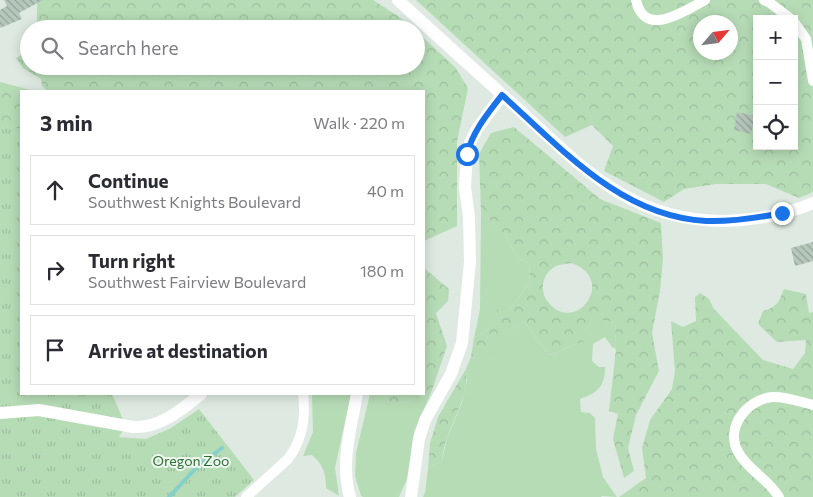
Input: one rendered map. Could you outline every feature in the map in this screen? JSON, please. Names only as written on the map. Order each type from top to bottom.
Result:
[{"type":"street","points":[[398,0],[420,20]]},
{"type":"street","points":[[636,0],[637,7],[641,13],[648,18],[659,20],[672,18],[705,0]]},
{"type":"street","points":[[764,0],[786,15]]},
{"type":"street","points":[[425,25],[582,168],[619,193],[658,212],[706,221],[742,220],[797,210],[813,203]]},
{"type":"street","points":[[798,28],[806,39],[813,81]]},
{"type":"street","points":[[411,497],[419,439],[426,420],[451,374],[462,343],[470,262],[465,166],[470,143],[485,117],[502,95]]},
{"type":"street","points":[[0,413],[39,410],[133,427],[145,427],[159,423],[175,414],[200,395]]},
{"type":"street","points":[[246,497],[288,459],[293,452],[302,431],[304,416],[303,395]]},
{"type":"street","points":[[350,497],[346,486],[345,463],[358,395]]},
{"type":"street","points":[[779,497],[773,488],[745,462],[738,452],[733,441],[736,423],[747,409],[758,401],[770,397],[780,397],[813,405]]},
{"type":"green space","points":[[37,0],[373,0],[403,20],[37,20]]},
{"type":"green space","points":[[416,0],[813,0],[813,192],[799,198],[766,184],[716,184],[684,189],[664,202],[604,171],[613,146],[592,125],[565,137]]},
{"type":"green space","points":[[425,39],[455,67],[468,88],[457,142],[457,226],[425,241],[425,90],[46,90],[42,86],[41,79],[34,75],[425,75]]},
{"type":"green space","points":[[20,56],[20,64],[16,58]]},
{"type":"green space","points":[[0,82],[30,90],[20,90],[20,136],[0,132]]},
{"type":"green space","name":"Oregon Zoo","points":[[0,122],[3,122],[20,130],[20,395],[112,395],[126,426],[119,437],[146,439],[171,428],[199,409],[254,480],[235,497],[0,497]]},
{"type":"green space","points":[[514,127],[600,199],[661,223],[663,259],[660,291],[652,333],[659,371],[636,415],[628,448],[634,471],[624,478],[613,439],[618,414],[609,411],[616,349],[615,323],[605,320],[596,321],[585,329],[587,332],[584,342],[548,355],[524,321],[503,339],[499,349],[479,358],[471,357],[474,338],[489,328],[498,308],[509,310],[530,283],[529,263],[517,258],[503,232],[481,213],[479,154],[491,133]],"holes":[[[571,263],[585,270],[591,280],[592,291],[588,301],[580,309],[570,313],[559,311],[548,302],[543,292],[543,286],[549,271],[559,265]]]},
{"type":"green space","points":[[481,213],[503,232],[517,258],[529,263],[530,283],[509,310],[493,321],[489,328],[474,338],[480,309]]},
{"type":"green space","points":[[425,269],[449,289],[448,301],[436,313],[447,346],[431,393],[425,395]]},
{"type":"green space","points":[[784,289],[806,294],[809,313],[813,312],[813,497],[619,497],[646,478],[642,448],[650,420],[672,389],[675,371],[671,321],[683,327],[696,321],[695,297],[700,293],[709,299],[714,309],[763,360],[793,369],[805,353],[806,340],[777,342],[758,324],[763,311],[777,303]]},
{"type":"green space","points":[[602,319],[615,323],[616,349],[612,347],[605,337],[593,344],[592,361],[599,367],[605,367],[605,374],[602,384],[596,391],[580,399],[581,412],[590,413],[595,418],[596,449],[603,477],[617,497],[423,497],[428,468],[442,461],[447,438],[462,403],[467,380],[466,369],[471,357],[479,358],[524,321],[548,355],[553,354],[584,342],[585,329],[595,321]]},
{"type":"green space","points":[[466,369],[465,388],[461,405],[446,441],[442,461],[428,468],[430,443],[438,417]]},
{"type":"green space","points":[[431,393],[414,432],[407,479],[399,497],[361,496],[355,476],[356,453],[370,395],[385,395],[392,406]]},
{"type":"green space","points":[[312,395],[351,395],[335,468],[339,496],[326,488],[323,470],[316,458],[312,455],[303,456],[313,432]]},
{"type":"green space","points":[[385,395],[425,395],[392,406]]},
{"type":"building","points":[[4,0],[43,0],[19,13],[22,19],[0,28],[0,10],[7,6]]},
{"type":"building","points":[[737,112],[753,116],[751,134],[734,130]]},
{"type":"building","points":[[813,242],[813,261],[795,266],[791,248]]},
{"type":"waterway","points":[[169,497],[199,465],[222,448]]},
{"type":"route","points":[[467,154],[477,129],[502,95],[582,168],[619,193],[658,212],[706,221],[742,220],[782,213]]}]
